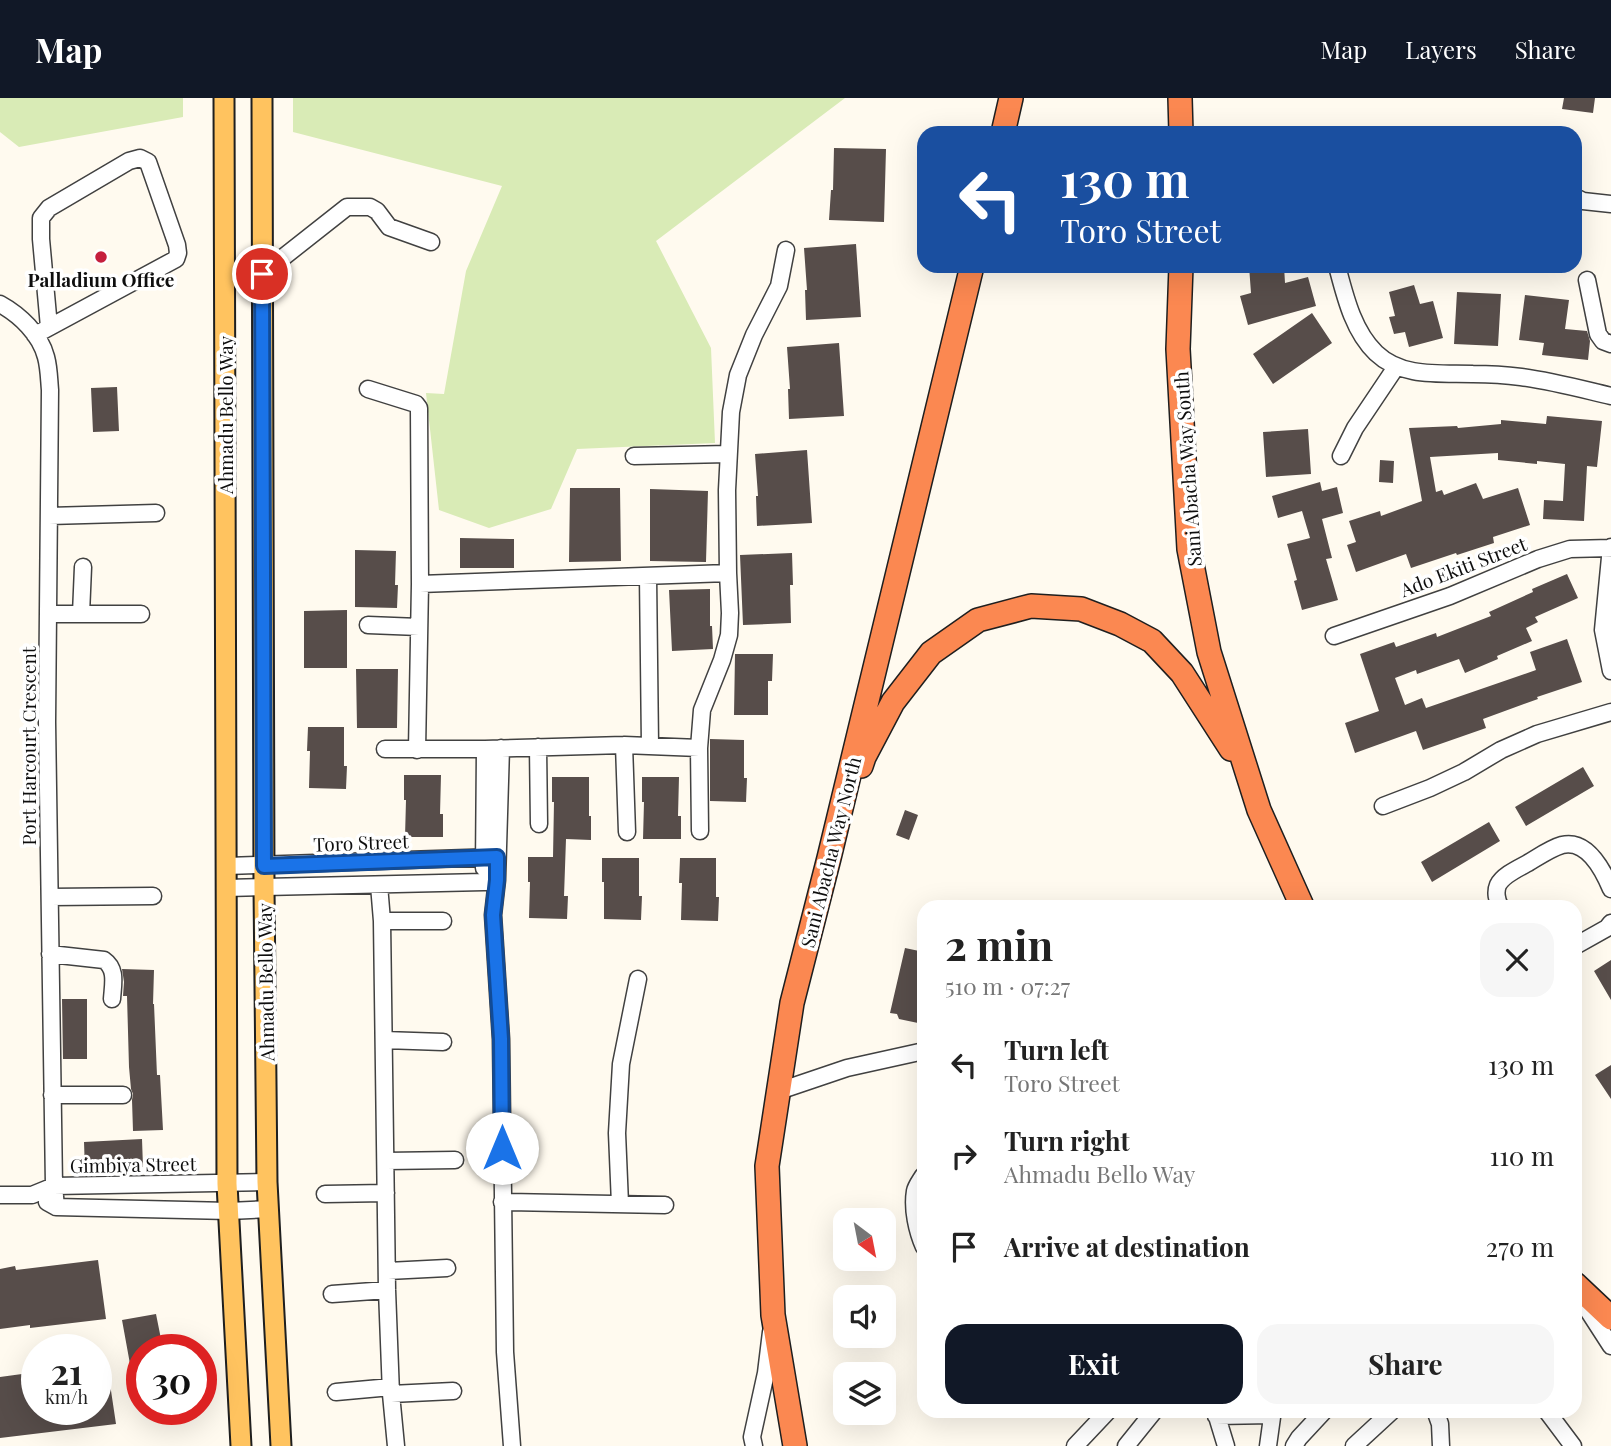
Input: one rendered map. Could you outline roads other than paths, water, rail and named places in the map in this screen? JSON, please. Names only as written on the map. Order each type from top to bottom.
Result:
[{"type":"highway","points":[[1004,126],[1010,98]]},
{"type":"highway","points":[[1180,98],[1181,126]]},
{"type":"highway","name":"Sani Abacha Way North","points":[[795,1446],[772,1315],[767,1166],[792,1003],[970,273]]},
{"type":"highway","name":"Sani Abacha Way South","points":[[1181,273],[1178,349],[1189,549],[1209,652],[1259,810],[1299,900]]},
{"type":"highway","points":[[829,858],[864,757],[893,702],[931,653],[978,620],[1031,606],[1081,609],[1120,624],[1152,641],[1182,673],[1247,771]]},
{"type":"highway","points":[[1582,1291],[1611,1318]]},
{"type":"main road","name":"Ahmadu Bello Way","points":[[224,98],[228,1184],[241,1446]]},
{"type":"main road","name":"Ahmadu Bello Way","points":[[262,98],[267,1182],[281,1446]]},
{"type":"street","points":[[140,158],[148,162],[177,245],[176,260],[42,331],[41,218],[49,208],[129,161],[140,158]]},
{"type":"street","points":[[1582,200],[1611,204]]},
{"type":"street","points":[[262,274],[346,207],[370,207],[377,211],[388,227],[431,242]]},
{"type":"street","points":[[700,831],[699,748],[702,710],[729,635],[728,454],[731,412],[738,375],[754,335],[779,286],[786,250]]},
{"type":"street","points":[[1338,273],[1361,335],[1376,353],[1396,368],[1436,374],[1476,373],[1522,377],[1611,396]]},
{"type":"street","points":[[1587,280],[1598,334],[1603,341],[1611,344]]},
{"type":"street","name":"Port Harcourt Crescent","points":[[0,304],[42,331],[50,390],[47,722],[56,1207]]},
{"type":"street","points":[[1341,456],[1355,428],[1396,368]]},
{"type":"street","points":[[368,389],[416,404],[419,408],[417,750]]},
{"type":"street","points":[[634,456],[728,454]]},
{"type":"street","points":[[49,516],[156,513]]},
{"type":"street","points":[[1611,547],[1607,629],[1611,671]]},
{"type":"street","name":"Ado Ekiti Street","points":[[1334,636],[1450,596],[1538,559],[1570,549],[1611,547]]},
{"type":"street","points":[[80,614],[83,567]]},
{"type":"street","points":[[420,584],[728,573]]},
{"type":"street","points":[[648,576],[650,746]]},
{"type":"street","points":[[48,614],[141,614]]},
{"type":"street","points":[[368,625],[419,627]]},
{"type":"street","points":[[1383,806],[1430,789],[1501,750],[1537,734],[1611,712]]},
{"type":"street","points":[[385,749],[624,745],[699,748]]},
{"type":"street","points":[[624,745],[627,832]]},
{"type":"street","points":[[538,747],[539,824]]},
{"type":"street","points":[[493,748],[490,858],[501,1039],[505,1352],[512,1446]]},
{"type":"street","points":[[1496,900],[1498,885],[1503,880],[1519,868],[1562,845],[1578,845],[1609,877]]},
{"type":"street","name":"Toro Street","points":[[227,866],[490,858]]},
{"type":"street","points":[[226,888],[491,881]]},
{"type":"street","points":[[379,885],[382,921],[387,1290],[396,1446]]},
{"type":"street","points":[[50,897],[153,896]]},
{"type":"street","points":[[382,921],[443,921]]},
{"type":"street","points":[[1582,942],[1611,923]]},
{"type":"street","points":[[50,954],[104,960],[111,964],[114,971],[112,999]]},
{"type":"street","points":[[620,1204],[617,1133],[621,1064],[638,979]]},
{"type":"street","points":[[384,1040],[443,1042]]},
{"type":"street","points":[[779,1091],[847,1068],[917,1053]]},
{"type":"street","points":[[52,1095],[123,1095]]},
{"type":"street","points":[[386,1161],[455,1160]]},
{"type":"street","name":"Gimbiya Street","points":[[0,1195],[32,1195],[54,1186],[267,1182]]},
{"type":"street","points":[[917,1186],[917,1223]]},
{"type":"street","points":[[325,1194],[386,1193]]},
{"type":"street","points":[[32,1195],[56,1207],[229,1211],[269,1209]]},
{"type":"street","points":[[502,1202],[665,1205]]},
{"type":"street","points":[[388,1271],[447,1268]]},
{"type":"street","points":[[332,1294],[387,1290]]},
{"type":"street","points":[[1582,1302],[1611,1346]]},
{"type":"street","points":[[754,1446],[752,1437],[766,1373],[772,1315]]},
{"type":"street","points":[[336,1392],[453,1391]]},
{"type":"street","points":[[1074,1446],[1101,1418]]},
{"type":"street","points":[[1126,1446],[1149,1418]]},
{"type":"street","points":[[1217,1418],[1226,1446]]},
{"type":"street","points":[[1268,1446],[1272,1418]]},
{"type":"street","points":[[1300,1443],[1319,1418]]},
{"type":"street","points":[[1354,1446],[1384,1418]]},
{"type":"street","points":[[1438,1418],[1441,1446]]},
{"type":"street","points":[[1552,1418],[1573,1446]]},
{"type":"place","name":"Palladium Office","points":[[101,257]]}]
